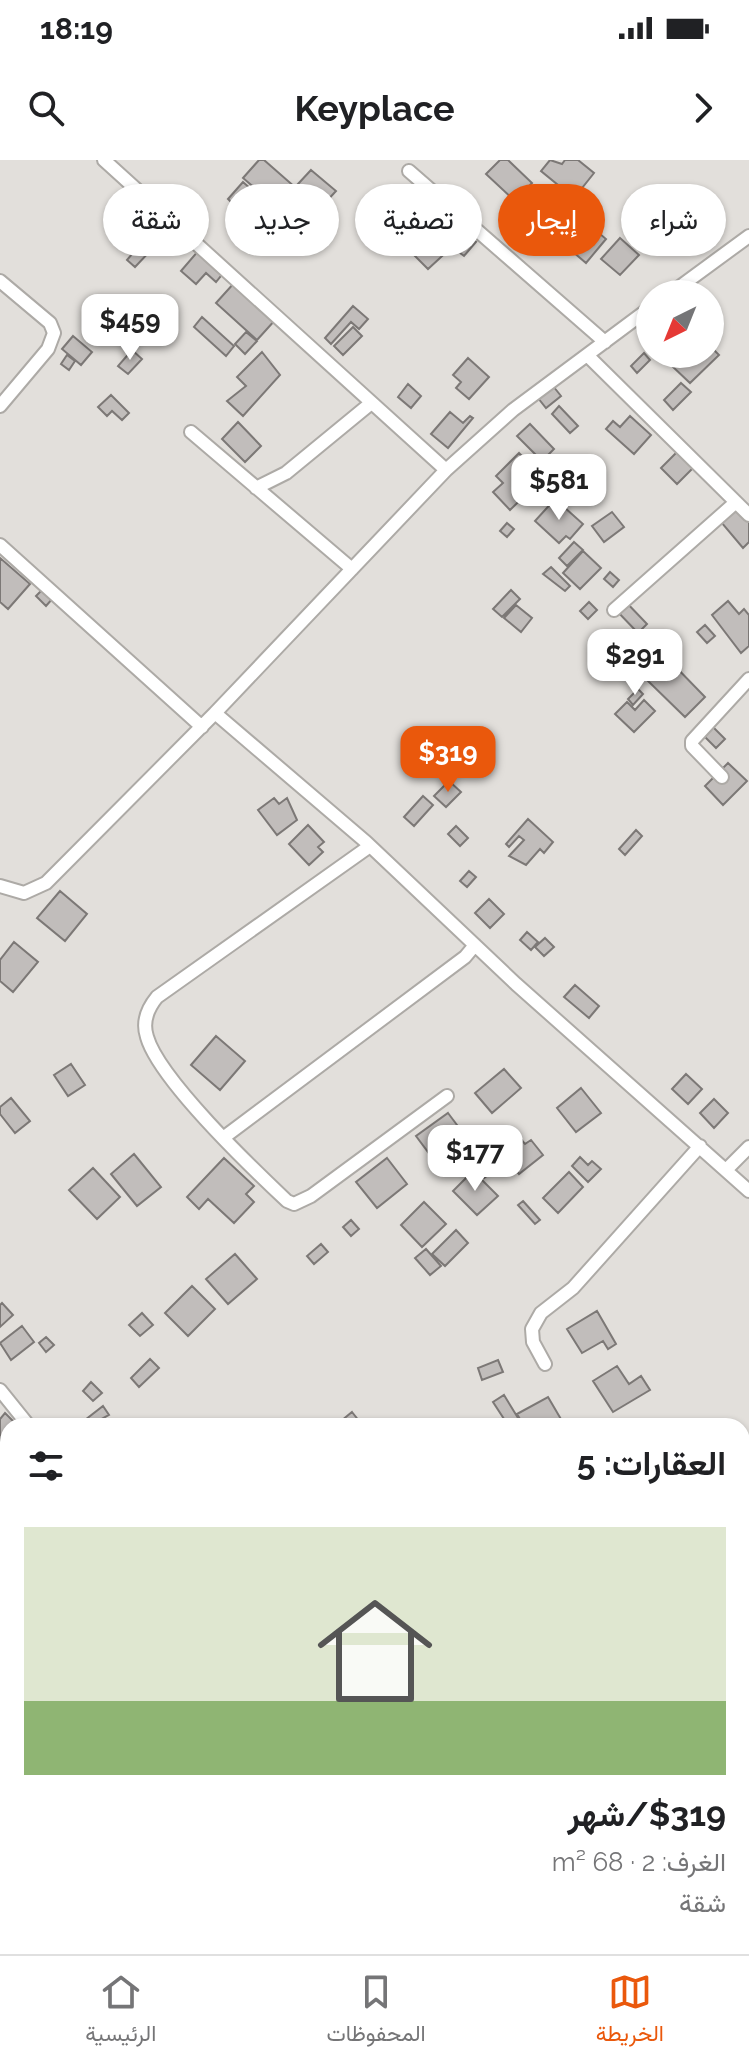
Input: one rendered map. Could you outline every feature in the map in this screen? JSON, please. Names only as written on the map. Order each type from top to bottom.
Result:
[{"type":"street","points":[[104,160],[270,307],[370,404],[446,470]]},
{"type":"street","points":[[409,171],[605,342]]},
{"type":"street","points":[[689,280],[749,236]]},
{"type":"street","points":[[0,281],[50,323],[54,333],[48,349],[0,406]]},
{"type":"street","points":[[0,886],[24,893],[46,883],[202,727],[446,470],[513,410],[636,319]]},
{"type":"street","points":[[587,355],[749,515]]},
{"type":"street","points":[[256,488],[295,467],[370,404]]},
{"type":"street","points":[[191,432],[352,569]]},
{"type":"street","points":[[614,610],[736,502]]},
{"type":"street","points":[[0,545],[202,727]]},
{"type":"street","points":[[722,777],[695,751],[692,741],[749,679]]},
{"type":"street","points":[[215,713],[370,846],[475,945],[749,1191]]},
{"type":"street","points":[[370,846],[295,902],[166,988],[151,1004],[145,1026],[154,1051],[223,1138],[287,1201],[294,1204],[311,1196],[447,1096]]},
{"type":"street","points":[[223,1138],[465,957],[475,945]]},
{"type":"street","points":[[545,1364],[533,1342],[532,1329],[541,1313],[573,1288],[700,1146]]},
{"type":"street","points":[[727,1169],[749,1147]]},
{"type":"street","points":[[0,1390],[23,1418]]},
{"type":"building","points":[[259,160],[264,160],[291,184],[250,184],[243,178]]},
{"type":"building","points":[[500,160],[508,160],[532,183],[498,185],[486,174]]},
{"type":"building","points":[[550,160],[562,164],[565,160],[578,160],[594,173],[585,184],[557,184],[541,171]]},
{"type":"building","points":[[311,170],[328,184],[298,184]]},
{"type":"building","points":[[620,238],[621,256],[638,256],[620,275],[601,259]]},
{"type":"building","points":[[130,256],[145,256],[135,267],[127,260]]},
{"type":"building","points":[[194,256],[206,256],[224,272],[216,282],[206,273],[196,284],[181,271]]},
{"type":"building","points":[[415,256],[442,256],[428,269]]},
{"type":"building","points":[[578,256],[592,256],[586,263]]},
{"type":"building","points":[[235,282],[276,319],[257,340],[216,303]]},
{"type":"building","points":[[353,306],[368,319],[359,329],[351,322],[331,344],[325,338]]},
{"type":"building","points":[[202,317],[234,346],[226,356],[194,327]]},
{"type":"building","points":[[353,327],[362,336],[343,355],[334,346]]},
{"type":"building","points":[[246,332],[257,341],[245,354],[235,344]]},
{"type":"building","points":[[73,336],[92,352],[81,365],[62,349]]},
{"type":"building","points":[[132,350],[142,359],[128,374],[118,366]]},
{"type":"building","points":[[262,352],[280,375],[243,416],[227,401],[246,386],[237,377]]},
{"type":"building","points":[[67,355],[75,361],[69,370],[61,364]]},
{"type":"building","points":[[468,358],[489,377],[469,399],[456,388],[461,382],[453,375]]},
{"type":"building","points":[[636,361],[636,368],[642,368],[637,373],[631,366]]},
{"type":"building","points":[[674,368],[706,368],[690,383]]},
{"type":"building","points":[[681,383],[691,392],[673,410],[664,400]]},
{"type":"building","points":[[408,384],[421,396],[411,408],[398,397]]},
{"type":"building","points":[[553,386],[561,396],[546,408],[538,398]]},
{"type":"building","points":[[111,395],[129,413],[122,420],[112,411],[107,416],[98,407]]},
{"type":"building","points":[[559,406],[578,426],[570,433],[552,414]]},
{"type":"building","points":[[450,412],[463,423],[470,416],[473,418],[448,448],[431,434]]},
{"type":"building","points":[[630,416],[651,435],[634,454],[606,429],[613,421],[620,427]]},
{"type":"building","points":[[238,422],[261,446],[245,462],[222,439]]},
{"type":"building","points":[[530,424],[554,449],[542,461],[517,436]]},
{"type":"building","points":[[681,448],[697,464],[677,484],[661,468]]},
{"type":"building","points":[[519,453],[543,478],[510,510],[493,492],[503,483],[496,476]]},
{"type":"building","points":[[555,499],[583,524],[570,539],[566,536],[559,543],[535,521]]},
{"type":"building","points":[[734,499],[749,515],[749,542],[743,548],[721,522]]},
{"type":"building","points":[[612,512],[624,527],[604,542],[592,526]]},
{"type":"building","points":[[507,523],[514,529],[507,537],[500,531]]},
{"type":"building","points":[[574,542],[583,550],[567,566],[559,558]]},
{"type":"building","points":[[583,551],[601,568],[580,589],[563,573]]},
{"type":"building","points":[[0,558],[30,584],[8,609],[0,602]]},
{"type":"building","points":[[551,567],[570,586],[565,591],[543,574]]},
{"type":"building","points":[[610,572],[619,580],[613,587],[604,579]]},
{"type":"building","points":[[43,589],[53,598],[46,606],[36,596]]},
{"type":"building","points":[[511,590],[520,599],[502,617],[493,609]]},
{"type":"building","points":[[624,600],[647,624],[638,633],[615,609]]},
{"type":"building","points":[[728,601],[739,614],[744,609],[749,615],[749,646],[741,653],[712,615]]},
{"type":"building","points":[[589,602],[597,610],[588,619],[580,611]]},
{"type":"building","points":[[516,605],[532,618],[521,632],[504,618]]},
{"type":"building","points":[[705,625],[715,636],[707,643],[697,632]]},
{"type":"building","points":[[669,660],[705,697],[685,717],[648,681]]},
{"type":"building","points":[[638,689],[643,694],[633,705],[628,699]]},
{"type":"building","points":[[644,700],[655,711],[634,732],[615,714],[627,702],[635,710]]},
{"type":"building","points":[[708,722],[725,739],[716,748],[699,731]]},
{"type":"building","points":[[728,763],[747,781],[723,805],[705,786]]},
{"type":"building","points":[[449,781],[461,792],[446,807],[434,796]]},
{"type":"building","points":[[423,796],[433,805],[414,826],[404,817]]},
{"type":"building","points":[[274,798],[279,804],[287,798],[297,820],[277,835],[258,810]]},
{"type":"building","points":[[528,819],[553,842],[544,853],[540,849],[526,865],[509,856],[524,840],[519,836],[509,847],[506,844]]},
{"type":"building","points":[[308,825],[324,842],[318,847],[323,852],[309,865],[289,844]]},
{"type":"building","points":[[456,826],[468,838],[460,846],[448,834]]},
{"type":"building","points":[[636,830],[642,836],[625,855],[619,849]]},
{"type":"building","points":[[469,871],[476,877],[467,887],[460,881]]},
{"type":"building","points":[[60,891],[87,914],[65,941],[37,918]]},
{"type":"building","points":[[489,899],[504,914],[490,928],[475,913]]},
{"type":"building","points":[[527,932],[538,942],[531,950],[520,940]]},
{"type":"building","points":[[545,938],[554,947],[544,956],[535,947]]},
{"type":"building","points":[[14,942],[38,962],[13,992],[0,981],[0,960]]},
{"type":"building","points":[[575,985],[599,1006],[589,1018],[564,997]]},
{"type":"building","points":[[216,1036],[245,1061],[220,1090],[191,1065]]},
{"type":"building","points":[[71,1064],[85,1085],[68,1096],[54,1075]]},
{"type":"building","points":[[504,1069],[521,1088],[492,1113],[475,1093]]},
{"type":"building","points":[[686,1074],[702,1089],[688,1104],[672,1089]]},
{"type":"building","points":[[581,1088],[601,1113],[576,1132],[557,1108]]},
{"type":"building","points":[[11,1098],[30,1121],[15,1133],[0,1114],[0,1107]]},
{"type":"building","points":[[714,1099],[728,1113],[714,1128],[700,1113]]},
{"type":"building","points":[[448,1113],[463,1133],[431,1156],[416,1136]]},
{"type":"building","points":[[519,1137],[525,1144],[531,1140],[543,1155],[519,1174],[501,1152]]},
{"type":"building","points":[[134,1154],[161,1187],[137,1206],[111,1174]]},
{"type":"building","points":[[580,1157],[588,1165],[592,1161],[601,1169],[588,1182],[572,1166]]},
{"type":"building","points":[[224,1158],[254,1186],[246,1194],[254,1202],[234,1223],[208,1199],[199,1209],[187,1197]]},
{"type":"building","points":[[387,1158],[407,1184],[377,1208],[356,1182]]},
{"type":"building","points":[[485,1161],[493,1171],[484,1178],[476,1168]]},
{"type":"building","points":[[93,1168],[120,1197],[97,1219],[69,1190]]},
{"type":"building","points":[[473,1171],[498,1196],[477,1215],[453,1191]]},
{"type":"building","points":[[569,1172],[583,1187],[558,1213],[543,1198]]},
{"type":"building","points":[[523,1201],[540,1220],[535,1224],[518,1205]]},
{"type":"building","points":[[424,1202],[446,1224],[422,1247],[401,1225]]},
{"type":"building","points":[[351,1220],[359,1229],[351,1236],[343,1227]]},
{"type":"building","points":[[456,1230],[468,1243],[445,1266],[432,1254]]},
{"type":"building","points":[[321,1244],[328,1252],[314,1264],[307,1256]]},
{"type":"building","points":[[426,1249],[441,1266],[430,1275],[415,1258]]},
{"type":"building","points":[[235,1254],[257,1279],[228,1304],[206,1279]]},
{"type":"building","points":[[192,1286],[215,1309],[188,1336],[165,1313]]},
{"type":"building","points":[[2,1303],[13,1315],[0,1327],[0,1305]]},
{"type":"building","points":[[597,1311],[616,1344],[608,1349],[603,1341],[582,1353],[567,1329]]},
{"type":"building","points":[[142,1313],[153,1325],[140,1336],[129,1325]]},
{"type":"building","points":[[22,1326],[34,1342],[11,1360],[0,1343]]},
{"type":"building","points":[[46,1337],[54,1345],[46,1352],[39,1343]]},
{"type":"building","points":[[150,1359],[159,1368],[139,1387],[131,1378]]},
{"type":"building","points":[[498,1360],[503,1372],[482,1380],[478,1368]]},
{"type":"building","points":[[617,1366],[629,1384],[641,1376],[650,1390],[613,1412],[593,1381]]},
{"type":"building","points":[[91,1382],[102,1393],[93,1401],[83,1391]]},
{"type":"building","points":[[504,1395],[518,1418],[503,1418],[493,1402]]},
{"type":"building","points":[[548,1397],[560,1418],[519,1418],[517,1414]]},
{"type":"building","points":[[103,1406],[109,1415],[104,1418],[88,1418]]}]
